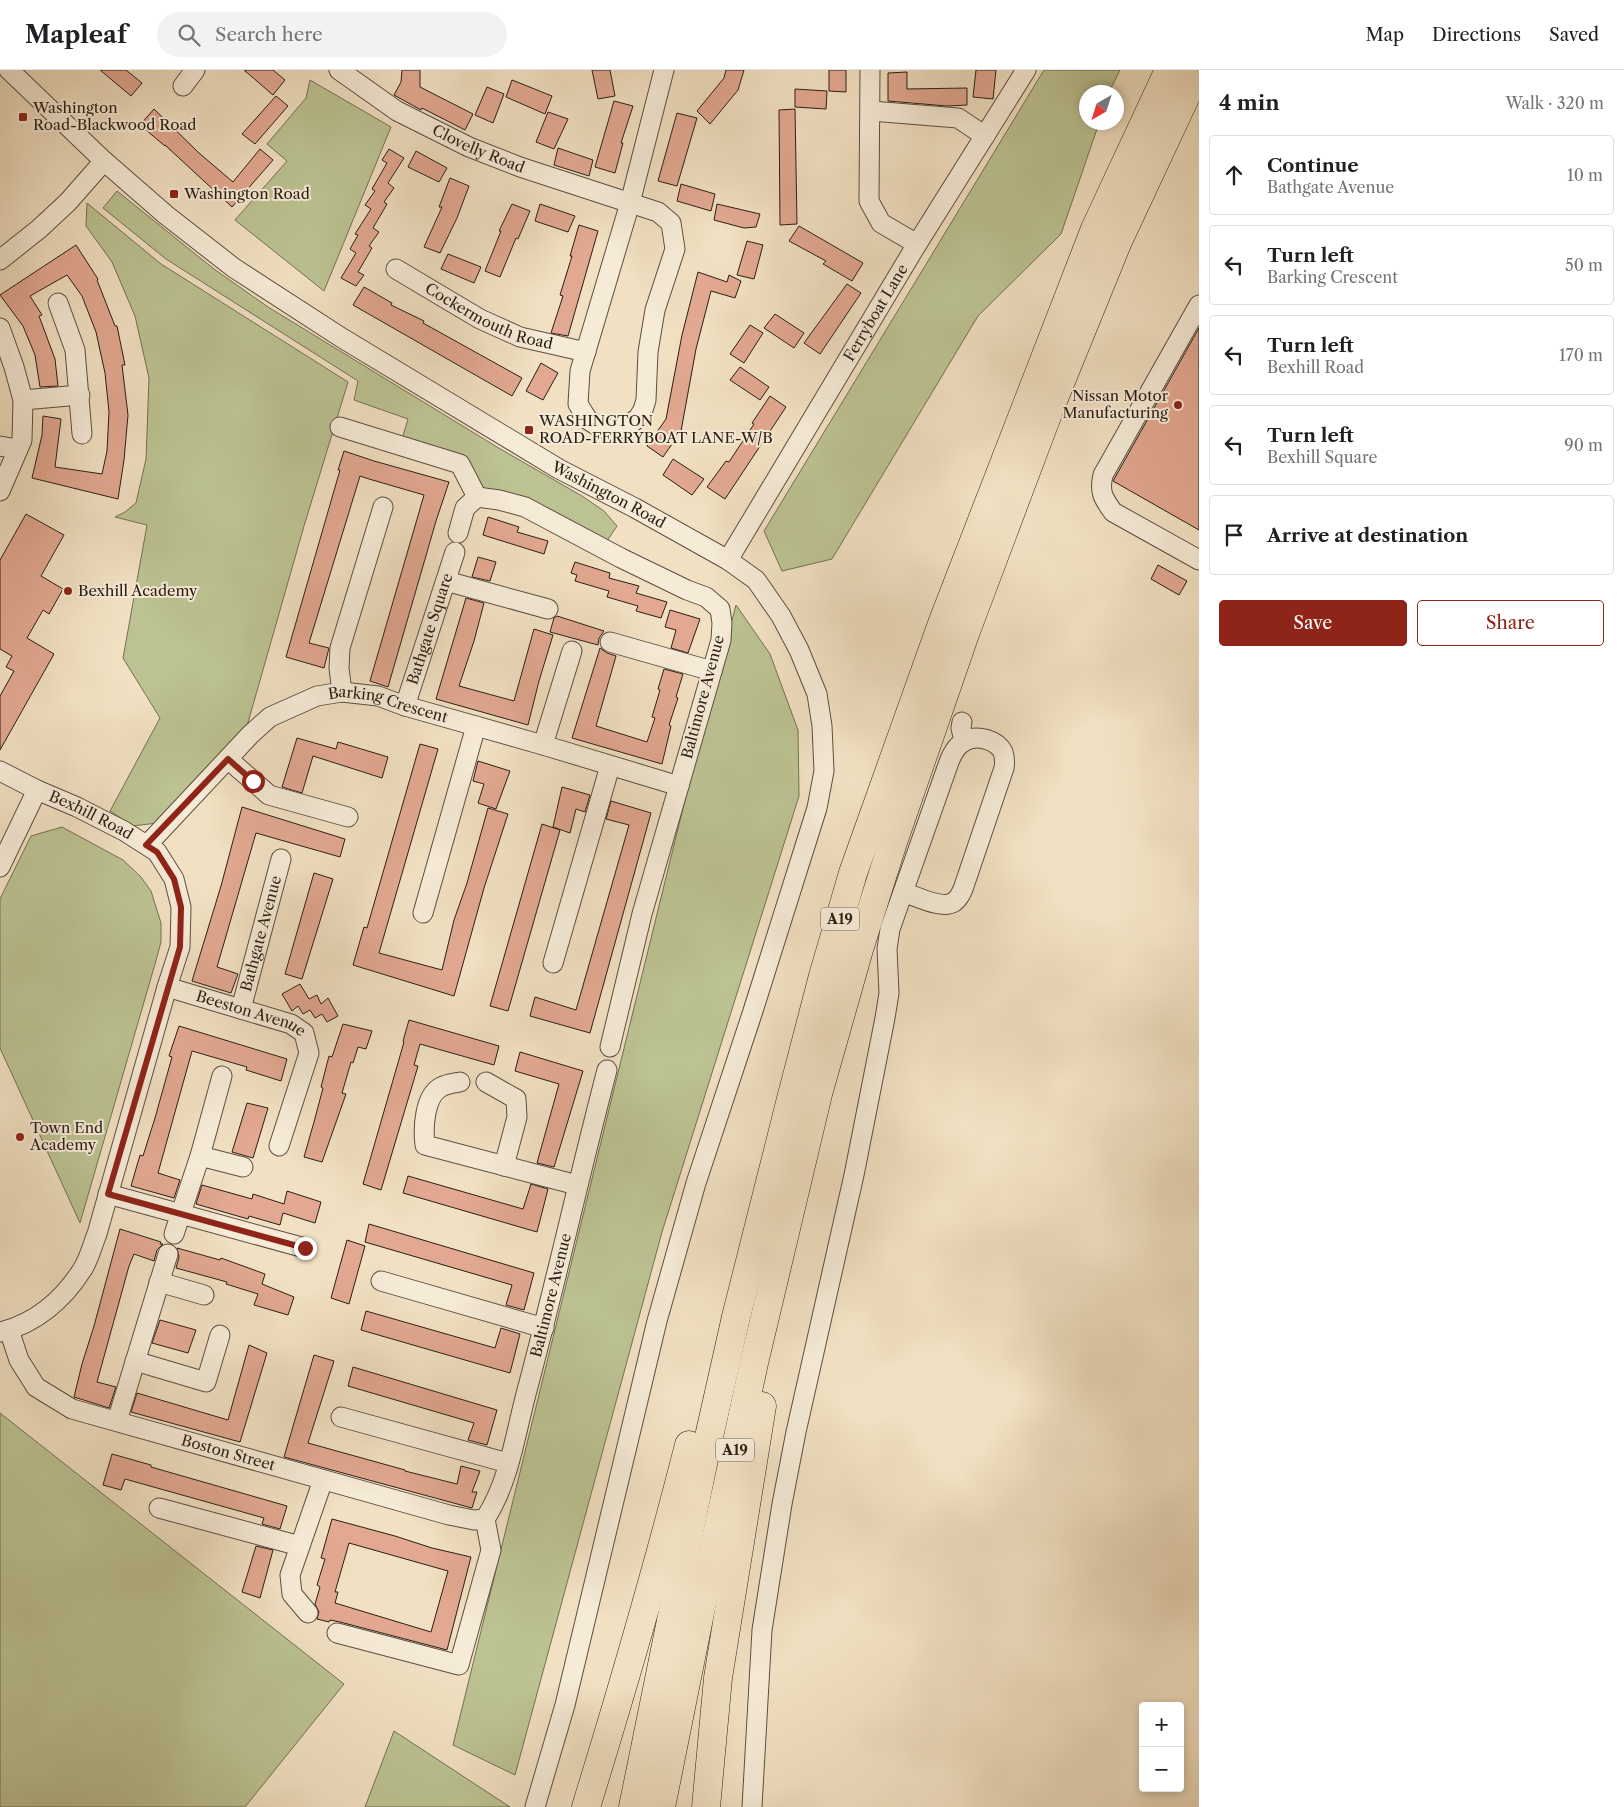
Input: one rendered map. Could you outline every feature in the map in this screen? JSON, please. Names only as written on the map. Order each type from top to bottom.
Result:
[{"type":"highway","name":"A19","points":[[633,1807],[704,1459],[736,1317],[823,976],[853,874],[943,622],[1095,229],[1169,70]]},
{"type":"highway","name":"A19","points":[[661,1807],[702,1602],[754,1363],[818,1094],[860,946],[893,842],[966,631],[1050,408],[1114,249],[1198,70]]},
{"type":"highway","points":[[706,1807],[718,1678],[768,1368],[818,1094]]},
{"type":"highway","points":[[586,1807],[667,1529],[729,1300],[768,1188]]},
{"type":"street","name":"Washington Road","points":[[9,70],[104,161],[166,215],[234,268],[342,338],[559,469],[635,508],[728,560],[756,580],[781,616],[799,650],[817,694],[822,726],[824,770],[817,808],[696,1183],[660,1312],[565,1705],[535,1807]]},
{"type":"street","points":[[182,86],[195,70]]},
{"type":"street","name":"Clovelly Road","points":[[339,70],[360,76],[398,111],[469,147],[520,167],[630,203]]},
{"type":"street","points":[[630,203],[658,212],[671,223],[675,249],[655,310],[648,352],[646,400],[643,410],[638,418],[626,427],[614,430],[600,428],[588,420],[578,404],[580,371],[630,203],[664,70]]},
{"type":"street","points":[[870,70],[869,201],[881,223],[917,244]]},
{"type":"street","name":"Ferryboat Lane","points":[[728,560],[917,244],[1026,70]]},
{"type":"street","points":[[871,111],[958,118],[985,136]]},
{"type":"street","points":[[0,260],[39,229],[68,202],[104,161]]},
{"type":"street","name":"Cockermouth Road","points":[[396,269],[480,319],[520,337],[586,352]]},
{"type":"street","points":[[58,302],[76,350],[82,434]]},
{"type":"street","points":[[1199,304],[1103,475],[1101,487],[1104,500],[1113,512],[1199,560]]},
{"type":"street","points":[[0,328],[23,400],[22,440],[9,448],[0,491]]},
{"type":"street","points":[[23,400],[80,395]]},
{"type":"street","points":[[340,427],[460,464],[477,498],[465,508],[458,534]]},
{"type":"street","name":"Baltimore Avenue","points":[[477,498],[499,500],[524,506],[621,558],[687,590],[706,596],[720,609],[722,623],[721,640],[642,914],[610,1046]]},
{"type":"street","points":[[342,692],[339,668],[340,648],[383,507]]},
{"type":"street","name":"Bathgate Square","points":[[405,706],[455,552]]},
{"type":"street","points":[[446,581],[548,609]]},
{"type":"street","points":[[610,642],[712,671]]},
{"type":"street","points":[[543,745],[572,651]]},
{"type":"street","name":"Barking Crescent","points":[[146,845],[250,734],[270,717],[317,696],[342,692],[378,696],[405,706],[678,786]]},
{"type":"street","points":[[423,913],[476,726]]},
{"type":"street","points":[[752,1807],[762,1630],[782,1504],[796,1432],[854,1175],[883,1027],[889,992],[887,949],[890,930],[903,892],[949,762],[963,732],[972,738],[990,741],[998,746],[1005,758],[1004,768],[963,889],[958,898],[953,903],[939,905],[903,892]]},
{"type":"street","points":[[228,759],[269,795],[348,817]]},
{"type":"street","points":[[553,963],[610,766]]},
{"type":"street","name":"Bexhill Road","points":[[0,771],[124,831],[157,852],[174,879],[181,907],[180,947],[97,1234],[83,1269],[64,1294],[41,1314],[4,1331]]},
{"type":"street","points":[[0,867],[38,790]]},
{"type":"street","name":"Bathgate Avenue","points":[[241,1009],[281,859]]},
{"type":"street","name":"Beeston Avenue","points":[[167,988],[291,1024],[304,1033],[309,1053],[279,1146]]},
{"type":"street","name":"Baltimore Avenue","points":[[485,1519],[494,1505],[505,1480],[607,1070]]},
{"type":"street","points":[[174,1234],[200,1156],[222,1076]]},
{"type":"street","points":[[460,1082],[440,1087],[430,1100],[423,1128],[424,1145],[577,1185]]},
{"type":"street","points":[[486,1082],[516,1099],[517,1117],[504,1166]]},
{"type":"street","points":[[200,1156],[242,1167]]},
{"type":"street","points":[[108,1194],[305,1248]]},
{"type":"street","points":[[117,1421],[168,1254]]},
{"type":"street","points":[[381,1281],[544,1328]]},
{"type":"street","points":[[159,1282],[204,1295]]},
{"type":"street","name":"Boston Street","points":[[4,1331],[36,1387],[72,1409],[449,1515],[474,1520],[485,1519]]},
{"type":"street","points":[[135,1361],[206,1382],[220,1335]]},
{"type":"street","points":[[341,1417],[508,1463]]},
{"type":"street","points":[[308,1613],[292,1594],[290,1575],[323,1480]]},
{"type":"street","points":[[159,1508],[300,1546]]},
{"type":"street","points":[[337,1633],[459,1665],[491,1550],[485,1519]]},
{"type":"green space","points":[[1044,70],[1120,70],[1112,85],[1079,85],[1079,130],[1097,130],[1061,234],[978,316],[832,559],[782,571],[764,531]]},
{"type":"green space","points":[[310,80],[391,127],[324,291],[235,220],[287,161],[267,144],[306,98]]},
{"type":"green space","points":[[117,191],[214,269],[268,307],[604,511],[617,526],[607,541],[484,489],[402,439],[408,419],[354,400],[358,381],[166,259],[103,208]]},
{"type":"green space","points":[[87,203],[161,264],[348,382],[304,526],[247,726],[157,823],[133,826],[110,811],[160,718],[123,658],[147,525],[115,517],[136,503],[146,459],[149,378],[135,316],[112,262],[86,226]]},
{"type":"green space","points":[[736,605],[770,654],[798,730],[799,796],[662,1232],[515,1775],[453,1745],[685,800]]},
{"type":"green space","points":[[62,827],[123,860],[141,877],[151,891],[161,923],[161,942],[80,1223],[0,1048],[0,899],[31,836]]},
{"type":"green space","points":[[0,1413],[344,1684],[245,1807],[0,1807]]},
{"type":"green space","points":[[394,1731],[510,1807],[365,1807]]},
{"type":"building","points":[[100,70],[126,70],[142,83],[131,96]]},
{"type":"building","points":[[244,70],[273,70],[285,80],[273,95]]},
{"type":"building","points":[[402,70],[420,70],[420,87],[473,114],[465,130],[422,108],[421,110],[394,95],[401,82]]},
{"type":"building","points":[[592,70],[610,70],[615,96],[598,99]]},
{"type":"building","points":[[726,70],[744,70],[738,90],[710,124],[697,111],[724,78]]},
{"type":"building","points":[[829,70],[846,70],[846,92],[829,91]]},
{"type":"building","points":[[976,70],[996,70],[993,99],[973,97]]},
{"type":"building","points":[[907,72],[907,89],[967,88],[967,105],[947,106],[888,101],[888,73]]},
{"type":"building","points":[[512,80],[552,96],[545,114],[506,97]]},
{"type":"building","points":[[487,87],[504,94],[493,123],[475,115]]},
{"type":"building","points":[[795,89],[827,91],[826,109],[795,107]]},
{"type":"building","points":[[276,96],[288,106],[255,144],[242,134]]},
{"type":"building","points":[[614,101],[633,106],[621,143],[623,143],[615,173],[595,167]]},
{"type":"building","points":[[154,109],[199,153],[233,182],[260,149],[273,160],[232,207],[165,145],[140,125]]},
{"type":"building","points":[[795,109],[797,224],[780,225],[779,110]]},
{"type":"building","points":[[548,112],[568,119],[554,149],[536,142]]},
{"type":"building","points":[[677,113],[697,118],[677,186],[658,181]]},
{"type":"building","points":[[558,148],[593,160],[589,176],[554,165]]},
{"type":"building","points":[[389,149],[404,158],[388,183],[394,188],[384,202],[387,204],[373,228],[379,232],[369,246],[372,248],[358,272],[364,275],[356,286],[341,278],[356,253],[350,249],[358,235],[355,234],[371,209],[365,205],[375,191],[372,189],[387,163],[382,160]]},
{"type":"building","points":[[416,151],[447,168],[439,182],[408,167]]},
{"type":"building","points":[[450,178],[469,186],[457,218],[440,253],[424,247],[442,207],[439,207]]},
{"type":"building","points":[[681,184],[715,194],[711,211],[677,201]]},
{"type":"building","points":[[512,204],[530,211],[518,239],[516,238],[500,277],[485,271],[501,231],[499,231]]},
{"type":"building","points":[[540,204],[575,216],[568,232],[535,221]]},
{"type":"building","points":[[717,204],[760,214],[756,227],[744,228],[714,220]]},
{"type":"building","points":[[579,225],[598,231],[568,336],[551,333],[563,296],[560,295]]},
{"type":"building","points":[[799,226],[863,263],[852,281],[823,264],[826,261],[789,241]]},
{"type":"building","points":[[747,241],[763,245],[754,279],[737,275]]},
{"type":"building","points":[[76,245],[98,279],[115,326],[117,326],[125,365],[122,365],[128,415],[118,499],[32,478],[42,435],[43,416],[61,419],[55,467],[102,474],[107,451],[109,412],[105,373],[96,332],[82,296],[67,275],[30,296],[42,315],[39,316],[55,359],[58,386],[40,387],[35,355],[23,326],[0,295]]},
{"type":"building","points":[[448,254],[481,267],[474,283],[441,269]]},
{"type":"building","points":[[698,272],[727,282],[729,275],[741,281],[735,298],[711,291],[696,349],[681,431],[663,457],[647,446],[666,419],[682,335]]},
{"type":"building","points":[[847,284],[861,293],[820,354],[804,343]]},
{"type":"building","points":[[364,287],[392,303],[391,305],[424,321],[423,323],[522,378],[512,396],[353,305]]},
{"type":"building","points":[[775,314],[804,333],[794,348],[764,328]]},
{"type":"building","points":[[750,325],[763,333],[744,363],[730,354]]},
{"type":"building","name":"Nissan Motor Manufacturing","points":[[1199,328],[1199,530],[1113,481]]},
{"type":"building","points":[[541,363],[558,373],[543,400],[526,391]]},
{"type":"building","points":[[740,367],[769,387],[760,400],[730,380]]},
{"type":"building","points":[[770,396],[786,407],[725,499],[707,487],[726,461],[729,462]]},
{"type":"building","points":[[344,451],[449,482],[388,687],[370,681],[424,495],[360,476],[309,643],[329,648],[324,668],[286,657]]},
{"type":"building","points":[[673,459],[704,479],[692,495],[663,475]]},
{"type":"building","points":[[26,514],[64,535],[41,576],[63,589],[49,614],[43,610],[27,638],[54,654],[0,750],[0,696],[14,671],[6,667],[12,656],[0,649],[0,560]]},
{"type":"building","points":[[488,517],[519,527],[517,532],[548,541],[544,554],[483,535]]},
{"type":"building","points":[[478,557],[496,562],[490,581],[472,577]]},
{"type":"building","points":[[575,562],[610,573],[609,578],[639,586],[636,593],[667,602],[661,618],[636,611],[638,606],[607,597],[609,591],[575,581],[577,575],[571,573]]},
{"type":"building","points":[[1158,565],[1187,581],[1179,595],[1151,579]]},
{"type":"building","points":[[466,598],[484,603],[459,686],[514,701],[534,629],[553,635],[528,725],[436,699]]},
{"type":"building","points":[[670,610],[700,619],[688,653],[671,648],[676,630],[665,627]]},
{"type":"building","points":[[557,616],[604,631],[599,638],[598,645],[550,632],[554,618]]},
{"type":"building","points":[[600,648],[616,656],[596,726],[647,742],[655,718],[652,717],[664,669],[683,674],[676,697],[678,698],[669,725],[671,726],[662,764],[572,738]]},
{"type":"building","points":[[297,738],[336,749],[338,742],[388,757],[382,778],[313,756],[302,793],[282,787]]},
{"type":"building","points":[[420,744],[438,749],[379,953],[442,970],[454,920],[467,883],[488,808],[508,814],[484,888],[454,996],[353,965],[364,927],[367,928]]},
{"type":"building","points":[[478,761],[510,771],[496,809],[478,803],[484,784],[473,781]]},
{"type":"building","points":[[562,787],[590,795],[585,812],[576,809],[570,833],[553,827]]},
{"type":"building","points":[[611,801],[651,813],[590,1033],[530,1016],[535,997],[576,1010],[629,825],[606,819]]},
{"type":"building","points":[[242,807],[345,839],[340,857],[256,833],[217,967],[238,974],[231,993],[192,981],[221,886]]},
{"type":"building","points":[[542,824],[560,830],[508,1011],[490,1006]]},
{"type":"building","points":[[314,873],[333,879],[302,979],[285,974]]},
{"type":"building","points":[[300,984],[309,999],[317,995],[321,1004],[328,998],[338,1016],[327,1022],[322,1014],[315,1018],[310,1010],[303,1014],[298,1006],[292,1011],[282,994]]},
{"type":"building","points":[[409,1020],[499,1046],[494,1065],[420,1044],[414,1065],[418,1066],[381,1190],[363,1184]]},
{"type":"building","points":[[343,1024],[372,1031],[366,1049],[358,1047],[353,1063],[351,1062],[342,1093],[346,1094],[322,1162],[304,1157],[323,1088],[321,1087],[329,1056],[332,1057]]},
{"type":"building","points":[[179,1026],[287,1059],[281,1081],[246,1070],[247,1067],[192,1051],[158,1173],[180,1180],[174,1198],[131,1186],[140,1155],[143,1156],[155,1118],[172,1057],[169,1056]]},
{"type":"building","points":[[520,1052],[583,1071],[554,1167],[537,1163],[559,1084],[515,1071]]},
{"type":"building","points":[[247,1103],[268,1108],[253,1158],[232,1152]]},
{"type":"building","points":[[408,1176],[523,1209],[531,1184],[548,1189],[537,1232],[403,1193]]},
{"type":"building","points":[[202,1185],[252,1199],[253,1194],[284,1204],[287,1191],[321,1202],[315,1223],[283,1213],[280,1225],[249,1216],[248,1219],[196,1204]]},
{"type":"building","points":[[369,1224],[534,1273],[524,1310],[506,1305],[512,1285],[365,1242]]},
{"type":"building","points":[[120,1229],[163,1244],[157,1250],[154,1261],[134,1254],[129,1266],[97,1382],[116,1387],[109,1408],[74,1397]]},
{"type":"building","points":[[347,1240],[365,1246],[349,1304],[331,1298]]},
{"type":"building","points":[[177,1248],[220,1260],[221,1258],[265,1274],[262,1284],[294,1297],[288,1315],[254,1305],[258,1294],[226,1284],[227,1282],[176,1268],[179,1257]]},
{"type":"building","points":[[366,1311],[495,1348],[501,1328],[520,1334],[510,1373],[361,1330]]},
{"type":"building","points":[[160,1320],[196,1330],[188,1353],[152,1343]]},
{"type":"building","points":[[249,1345],[267,1353],[240,1442],[131,1412],[137,1393],[228,1420]]},
{"type":"building","points":[[314,1355],[334,1361],[308,1443],[457,1484],[461,1466],[480,1471],[472,1492],[477,1492],[472,1508],[284,1457]]},
{"type":"building","points":[[353,1367],[497,1410],[487,1445],[468,1440],[474,1423],[348,1386]]},
{"type":"building","points":[[112,1454],[287,1506],[280,1529],[262,1524],[264,1518],[125,1479],[121,1490],[103,1485]]},
{"type":"building","points":[[332,1519],[432,1548],[471,1557],[447,1650],[340,1622],[317,1619],[319,1612],[315,1604],[320,1587],[317,1585],[325,1559],[321,1558]],"holes":[[[349,1543],[448,1571],[431,1632],[335,1603],[338,1592],[335,1592]]]},
{"type":"building","points":[[256,1546],[273,1550],[260,1598],[242,1592]]},
{"type":"place","name":"Washington Road-Blackwood Road","points":[[23,117]]},
{"type":"place","name":"Washington Road","points":[[174,194]]},
{"type":"place","name":"Nissan Motor Manufacturing","points":[[1178,405]]},
{"type":"place","name":"WASHINGTON ROAD-FERRYBOAT LANE-W/B","points":[[529,430]]},
{"type":"place","name":"Bexhill Academy","points":[[68,591]]},
{"type":"place","name":"Town End Academy","points":[[20,1137]]},
{"type":"route","points":[[253,781],[228,759],[146,845],[157,852],[174,879],[181,907],[180,947],[108,1194],[305,1248]]}]
